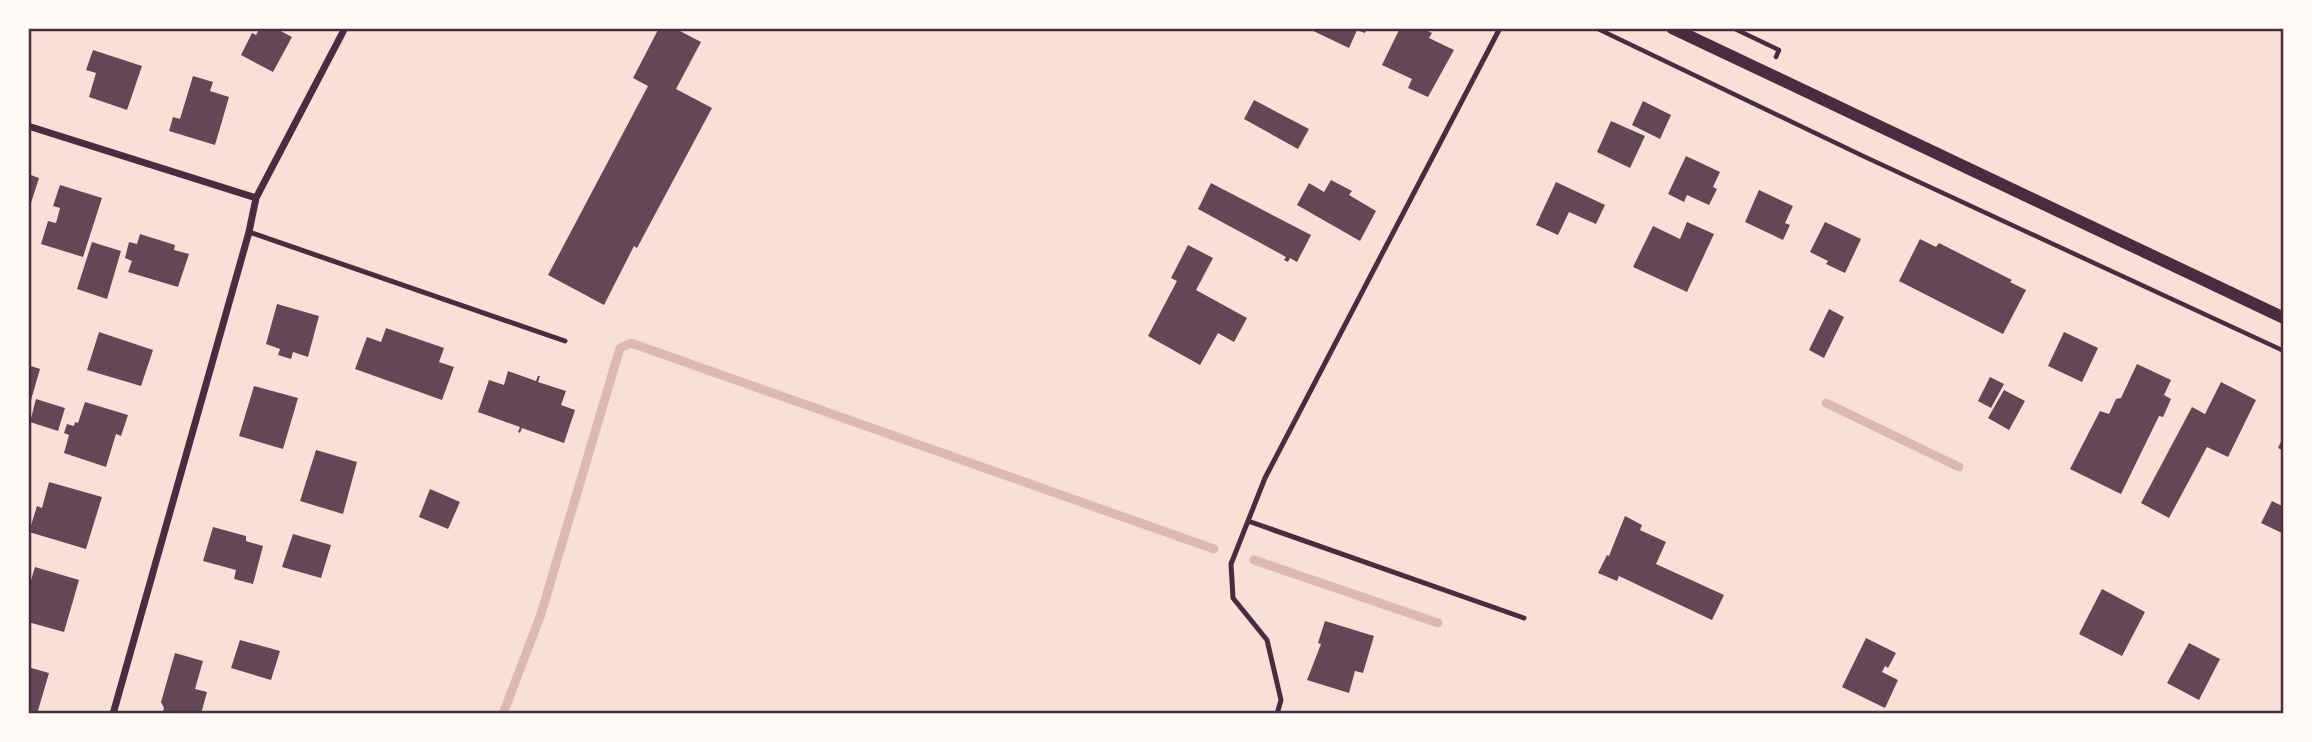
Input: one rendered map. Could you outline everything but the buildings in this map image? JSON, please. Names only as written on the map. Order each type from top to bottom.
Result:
[{"type":"street","points":[[113,714],[249,232],[256,198],[345,28]]},
{"type":"street","points":[[1672,28],[2284,318]]},
{"type":"street","points":[[28,126],[256,198]]},
{"type":"lane","points":[[1277,714],[1281,700],[1267,640],[1233,598],[1231,564],[1265,478],[1500,28]]},
{"type":"lane","points":[[249,232],[565,341]]},
{"type":"lane","points":[[1248,521],[1524,618]]},
{"type":"path","points":[[1596,28],[1863,156],[2284,351]]},
{"type":"waterway","points":[[503,714],[541,614],[620,348],[631,343],[1214,549]]},
{"type":"waterway","points":[[1826,403],[1959,467]]},
{"type":"waterway","points":[[1254,560],[1438,623]]}]
